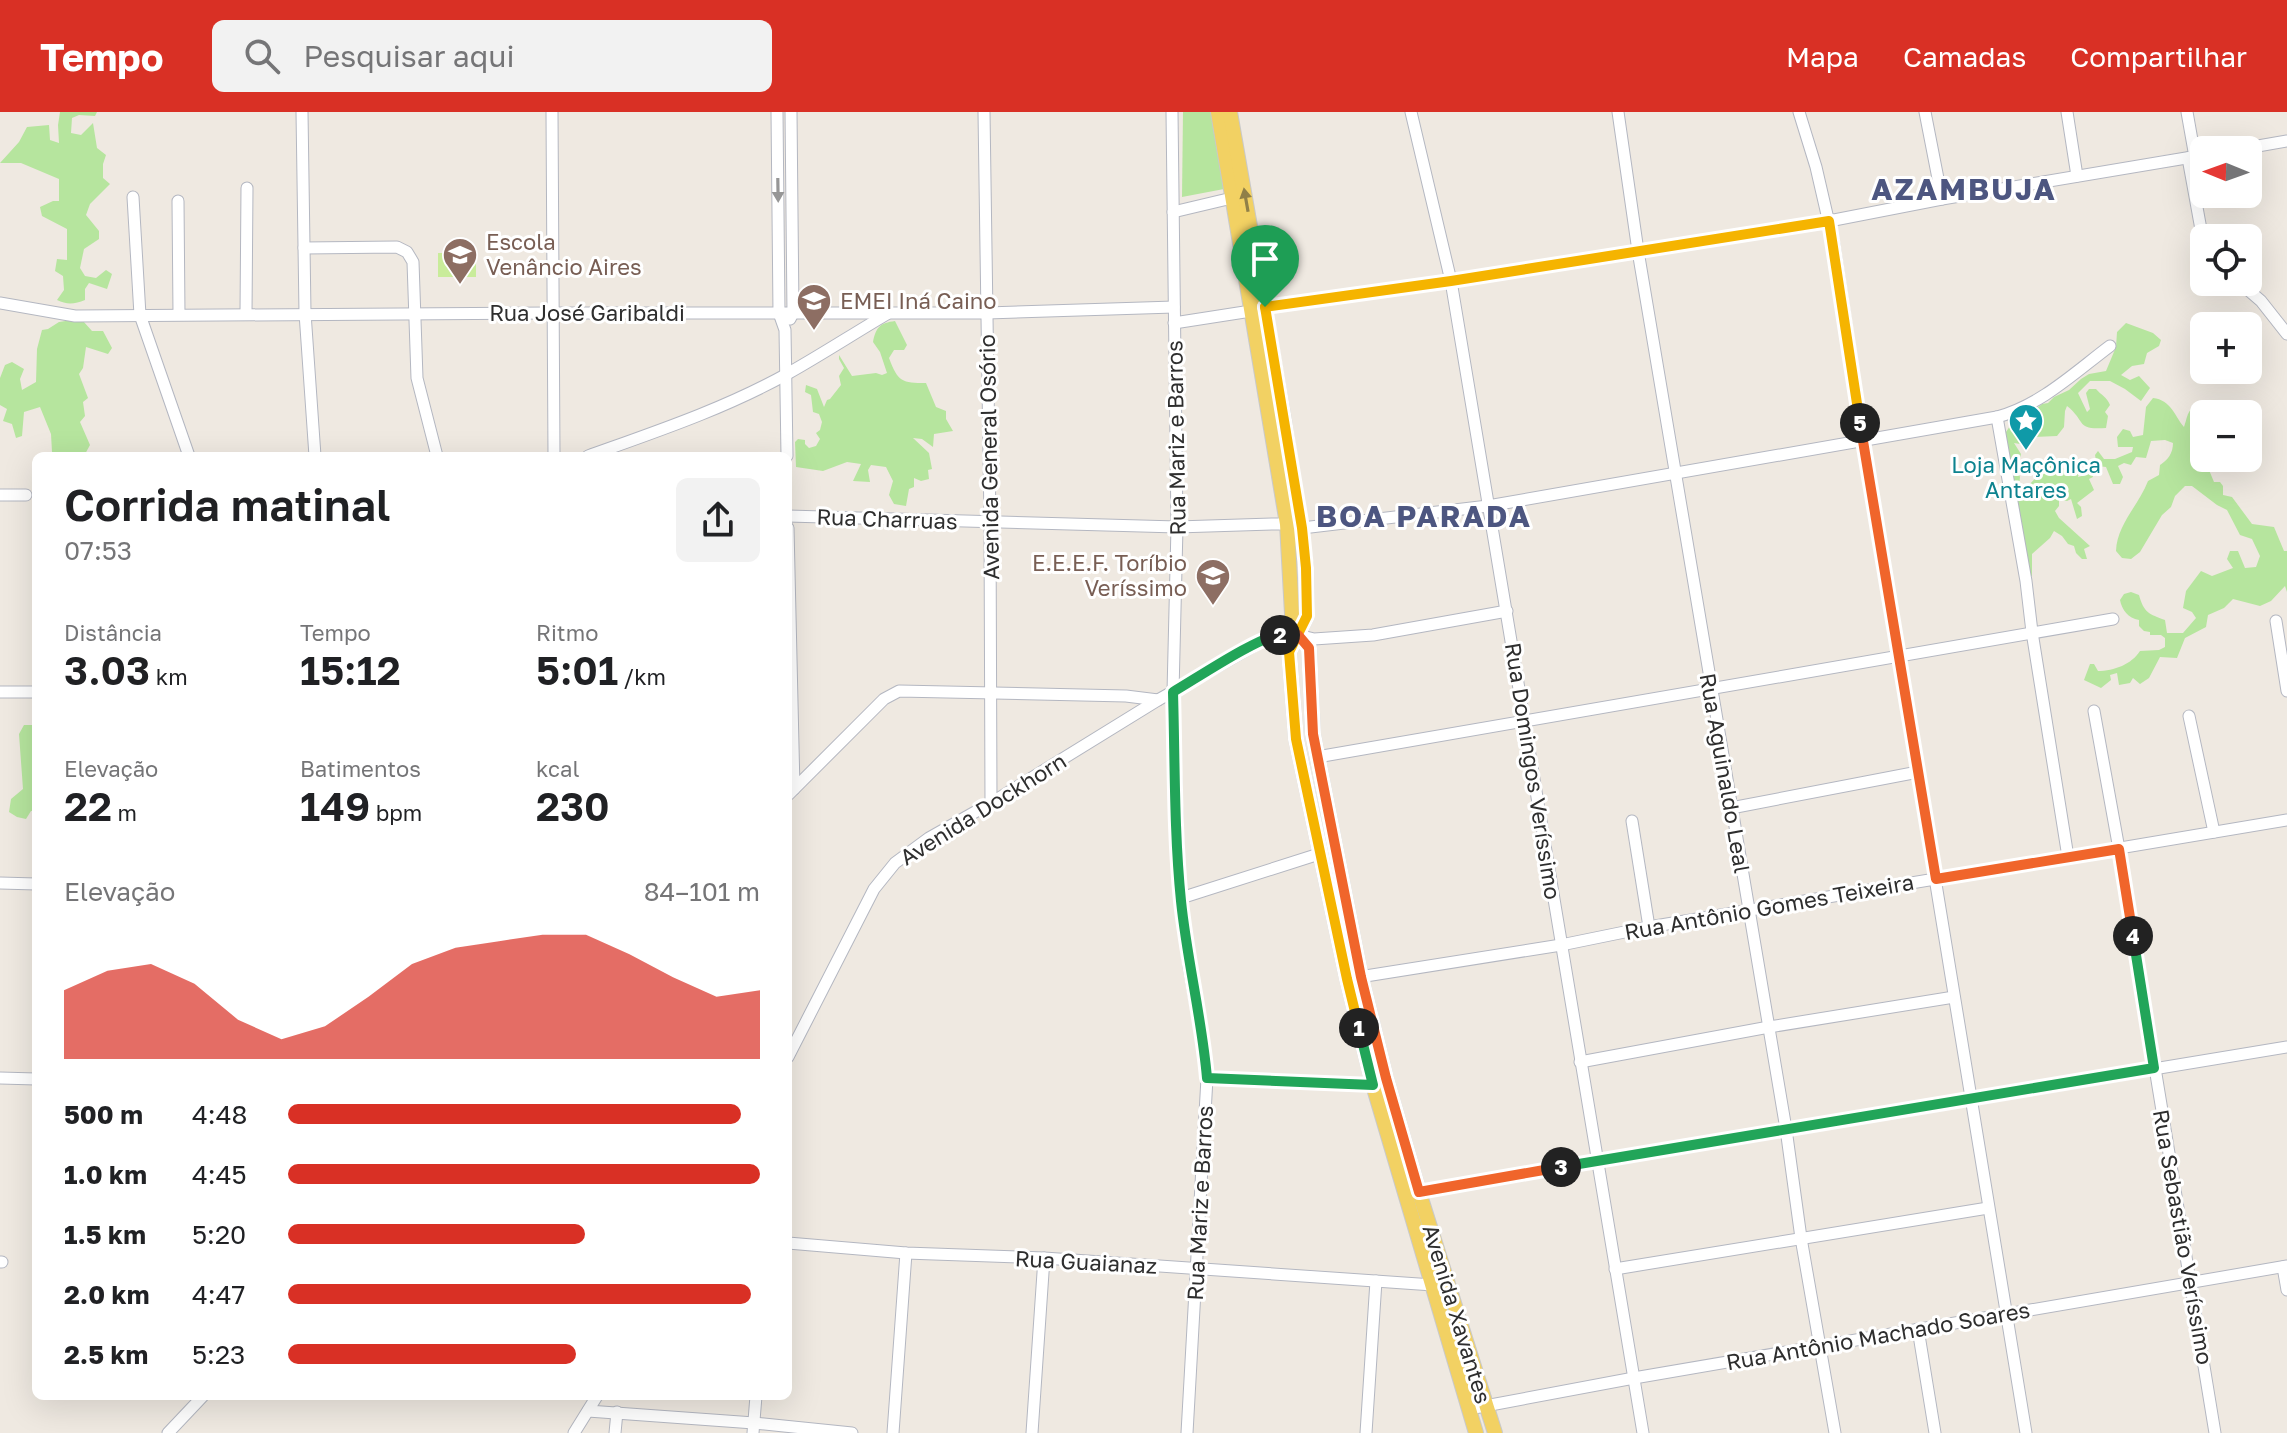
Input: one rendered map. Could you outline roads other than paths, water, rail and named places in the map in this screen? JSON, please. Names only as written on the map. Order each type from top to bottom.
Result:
[{"type":"main road","name":"Avenida Xavantes","points":[[1218,112],[1232,198],[1258,309]]},
{"type":"main road","name":"Avenida Xavantes","points":[[1230,112],[1258,309],[1294,526],[1292,614],[1298,635],[1309,648],[1313,734],[1373,1085],[1476,1433]]},
{"type":"main road","points":[[1289,652],[1298,635]]},
{"type":"main road","name":"Avenida Xavantes","points":[[1289,652],[1296,739],[1319,854],[1419,1192],[1495,1433]]},
{"type":"street","points":[[302,112],[305,313],[315,452]]},
{"type":"street","points":[[552,112],[554,452]]},
{"type":"street","points":[[777,112],[779,313],[785,330],[787,452]]},
{"type":"street","points":[[785,330],[793,313],[791,112]]},
{"type":"street","name":"Avenida General Osório","points":[[984,112],[991,803]]},
{"type":"street","name":"Rua Mariz e Barros","points":[[1172,112],[1177,527],[1173,692],[1181,898],[1207,1078],[1187,1433]]},
{"type":"street","name":"Rua Domingos Veríssimo","points":[[1411,112],[1451,281],[1643,1433]]},
{"type":"street","name":"Rua Aguinaldo Leal","points":[[1618,112],[1638,251],[1835,1433]]},
{"type":"street","points":[[1799,112],[1829,221],[2026,1433]]},
{"type":"street","points":[[1925,112],[1942,199]]},
{"type":"street","points":[[2067,112],[2077,176]]},
{"type":"street","points":[[2187,112],[2192,136]]},
{"type":"street","points":[[2262,145],[2287,141]]},
{"type":"street","points":[[1174,323],[1829,221],[2190,158]]},
{"type":"street","points":[[246,314],[247,188]]},
{"type":"street","points":[[133,197],[140,315],[188,452]]},
{"type":"street","points":[[1173,212],[1232,198]]},
{"type":"street","points":[[178,201],[179,314]]},
{"type":"street","points":[[304,248],[397,247],[407,252],[413,262],[417,378],[436,452]]},
{"type":"street","points":[[2255,296],[2287,334]]},
{"type":"street","name":"Rua José Garibaldi","points":[[0,303],[75,316],[987,313],[1174,307]]},
{"type":"street","points":[[599,452],[681,422],[785,375],[889,312]]},
{"type":"street","name":"Rua Charruas","points":[[792,516],[1177,527],[1294,526],[1488,506],[1997,417],[2019,411],[2038,400],[2110,346]]},
{"type":"street","points":[[1997,417],[2026,581],[2068,857]]},
{"type":"street","points":[[0,495],[26,495]]},
{"type":"street","name":"Avenida Dockhorn","points":[[792,1049],[874,889],[895,863],[929,838],[1158,700],[1273,635],[1298,635],[1314,639],[1373,635],[1507,611]]},
{"type":"street","points":[[1317,757],[2113,619]]},
{"type":"street","points":[[2276,621],[2287,691]]},
{"type":"street","points":[[1262,640],[1274,642],[1289,652]]},
{"type":"street","points":[[792,791],[884,699],[899,691],[1126,696],[1158,700]]},
{"type":"street","points":[[0,692],[32,692]]},
{"type":"street","name":"Rua Sebastião Veríssimo","points":[[2094,711],[2215,1433]]},
{"type":"street","points":[[2189,716],[2214,832]]},
{"type":"street","points":[[1731,808],[1918,772]]},
{"type":"street","name":"Rua Antônio Gomes Teixeira","points":[[1354,978],[2287,820]]},
{"type":"street","points":[[1632,821],[1649,927]]},
{"type":"street","points":[[1181,898],[1319,854]]},
{"type":"street","points":[[0,883],[32,884]]},
{"type":"street","points":[[1580,1062],[1954,997]]},
{"type":"street","points":[[1419,1192],[2287,1047]]},
{"type":"street","points":[[0,1078],[32,1079]]},
{"type":"street","points":[[1207,1078],[1373,1085]]},
{"type":"street","points":[[1615,1269],[1988,1208]]},
{"type":"street","name":"Rua Guaianaz","points":[[792,1243],[1433,1285]]},
{"type":"street","points":[[893,1433],[906,1253]]},
{"type":"street","points":[[1032,1433],[1044,1258]]},
{"type":"street","points":[[2285,1267],[2287,1290]]},
{"type":"street","name":"Rua Antônio Machado Soares","points":[[1469,1409],[2285,1267]]},
{"type":"street","points":[[1366,1433],[1376,1281]]},
{"type":"street","points":[[1918,1329],[1935,1433]]},
{"type":"street","points":[[168,1433],[199,1400]]},
{"type":"street","points":[[574,1433],[595,1400]]},
{"type":"street","points":[[753,1428],[756,1400]]},
{"type":"street","points":[[588,1411],[753,1428],[852,1433]]},
{"type":"street","points":[[615,1433],[617,1412]]},
{"type":"place","name":"Escola Venâncio Aires","points":[[460,286]]},
{"type":"place","name":"EMEI Iná Caino","points":[[814,332]]},
{"type":"place","name":"Loja Maçônica Antares","points":[[2026,452]]},
{"type":"place","name":"E.E.E.F. Toríbio Veríssimo","points":[[1213,607]]},
{"type":"district","name":"AZAMBUJA","points":[[1964,190]]},
{"type":"district","name":"BOA PARADA","points":[[1424,517]]}]
